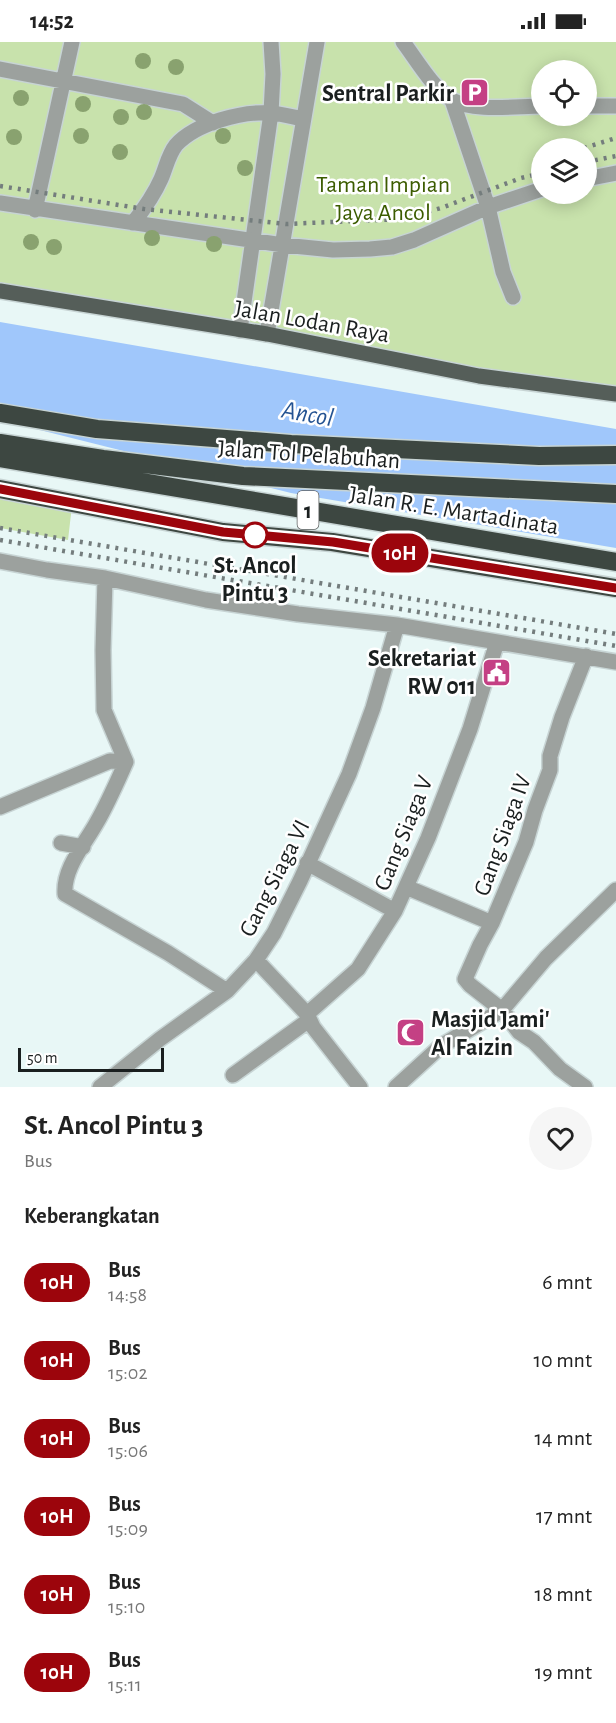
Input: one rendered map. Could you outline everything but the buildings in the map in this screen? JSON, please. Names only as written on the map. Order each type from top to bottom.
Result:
[{"type":"highway","name":"Jalan Tol Pelabuhan","points":[[0,413],[97,429],[291,444],[539,456],[616,455]]},
{"type":"highway","name":"Jalan Tol Pelabuhan","points":[[0,443],[103,459],[243,476],[616,494]]},
{"type":"highway","name":"Jalan R. E. Martadinata","points":[[0,458],[616,562]]},
{"type":"highway","name":"Jalan R. E. Martadinata","points":[[0,489],[223,532],[333,542],[616,588]]},
{"type":"main road","name":"Jalan Lodan Raya","points":[[0,291],[267,334],[479,376],[616,394]]},
{"type":"street","points":[[35,210],[72,42]]},
{"type":"street","points":[[240,330],[271,113],[273,74],[271,42]]},
{"type":"street","points":[[267,334],[317,42]]},
{"type":"street","points":[[403,42],[437,87],[452,100],[471,106],[531,106]]},
{"type":"street","points":[[0,69],[183,104],[213,123]]},
{"type":"street","points":[[452,100],[488,207],[503,272],[513,297]]},
{"type":"street","points":[[597,106],[616,106]]},
{"type":"street","points":[[133,223],[160,182],[169,157],[177,145],[193,133],[236,115],[271,113],[303,119]]},
{"type":"street","points":[[597,177],[616,173]]},
{"type":"street","points":[[0,203],[254,241],[333,250],[392,247],[414,240],[488,207],[531,193]]},
{"type":"street","points":[[0,561],[105,578],[206,600],[298,614],[397,625],[616,662]]},
{"type":"street","points":[[105,578],[104,710],[126,762],[99,820],[66,878],[65,894],[168,952],[227,991]]},
{"type":"street","name":"Gang Siaga VI","points":[[100,1087],[160,1039],[227,991],[256,960],[274,933],[350,774],[373,708],[397,625]]},
{"type":"street","name":"Gang Siaga V","points":[[233,1075],[308,1017],[358,969],[395,910],[470,729],[497,642]]},
{"type":"street","name":"Gang Siaga IV","points":[[502,1010],[465,979],[492,923],[526,842],[550,770],[550,756],[562,717],[586,656]]},
{"type":"street","points":[[0,807],[110,761],[126,762]]},
{"type":"street","points":[[61,843],[82,847]]},
{"type":"street","points":[[307,863],[395,910]]},
{"type":"street","points":[[406,887],[492,923]]},
{"type":"street","points":[[396,1087],[441,1046],[502,1010],[546,958],[616,890]]},
{"type":"street","points":[[256,960],[308,1017],[313,1027],[360,1087]]},
{"type":"street","points":[[502,1010],[519,1032],[534,1042],[560,1069],[585,1087]]},
{"type":"green space","name":"Taman Impian Jaya Ancol","points":[[0,42],[616,42],[616,394],[0,290]]},
{"type":"green space","points":[[0,484],[73,497],[68,540],[0,528]]},
{"type":"water","name":"Ancol","points":[[0,322],[616,429],[616,548],[291,493],[0,420]]},
{"type":"railway","points":[[597,144],[616,138]]},
{"type":"railway","points":[[597,160],[616,156]]},
{"type":"railway","points":[[0,186],[144,209],[286,224],[402,219],[441,208],[531,176]]},
{"type":"railway","points":[[0,528],[616,634]]},
{"type":"railway","points":[[0,540],[616,646]]},
{"type":"bus line","name":"10H","points":[[0,489],[223,532],[333,542],[616,588]]},
{"type":"place","name":"Sentral Parkir","points":[[475,93]]},
{"type":"place","name":"St. Ancol Pintu 3","points":[[255,535]]},
{"type":"place","name":"Sekretariat RW 011","points":[[497,672]]},
{"type":"place","name":"Masjid Jami' Al Faizin","points":[[410,1033]]}]
